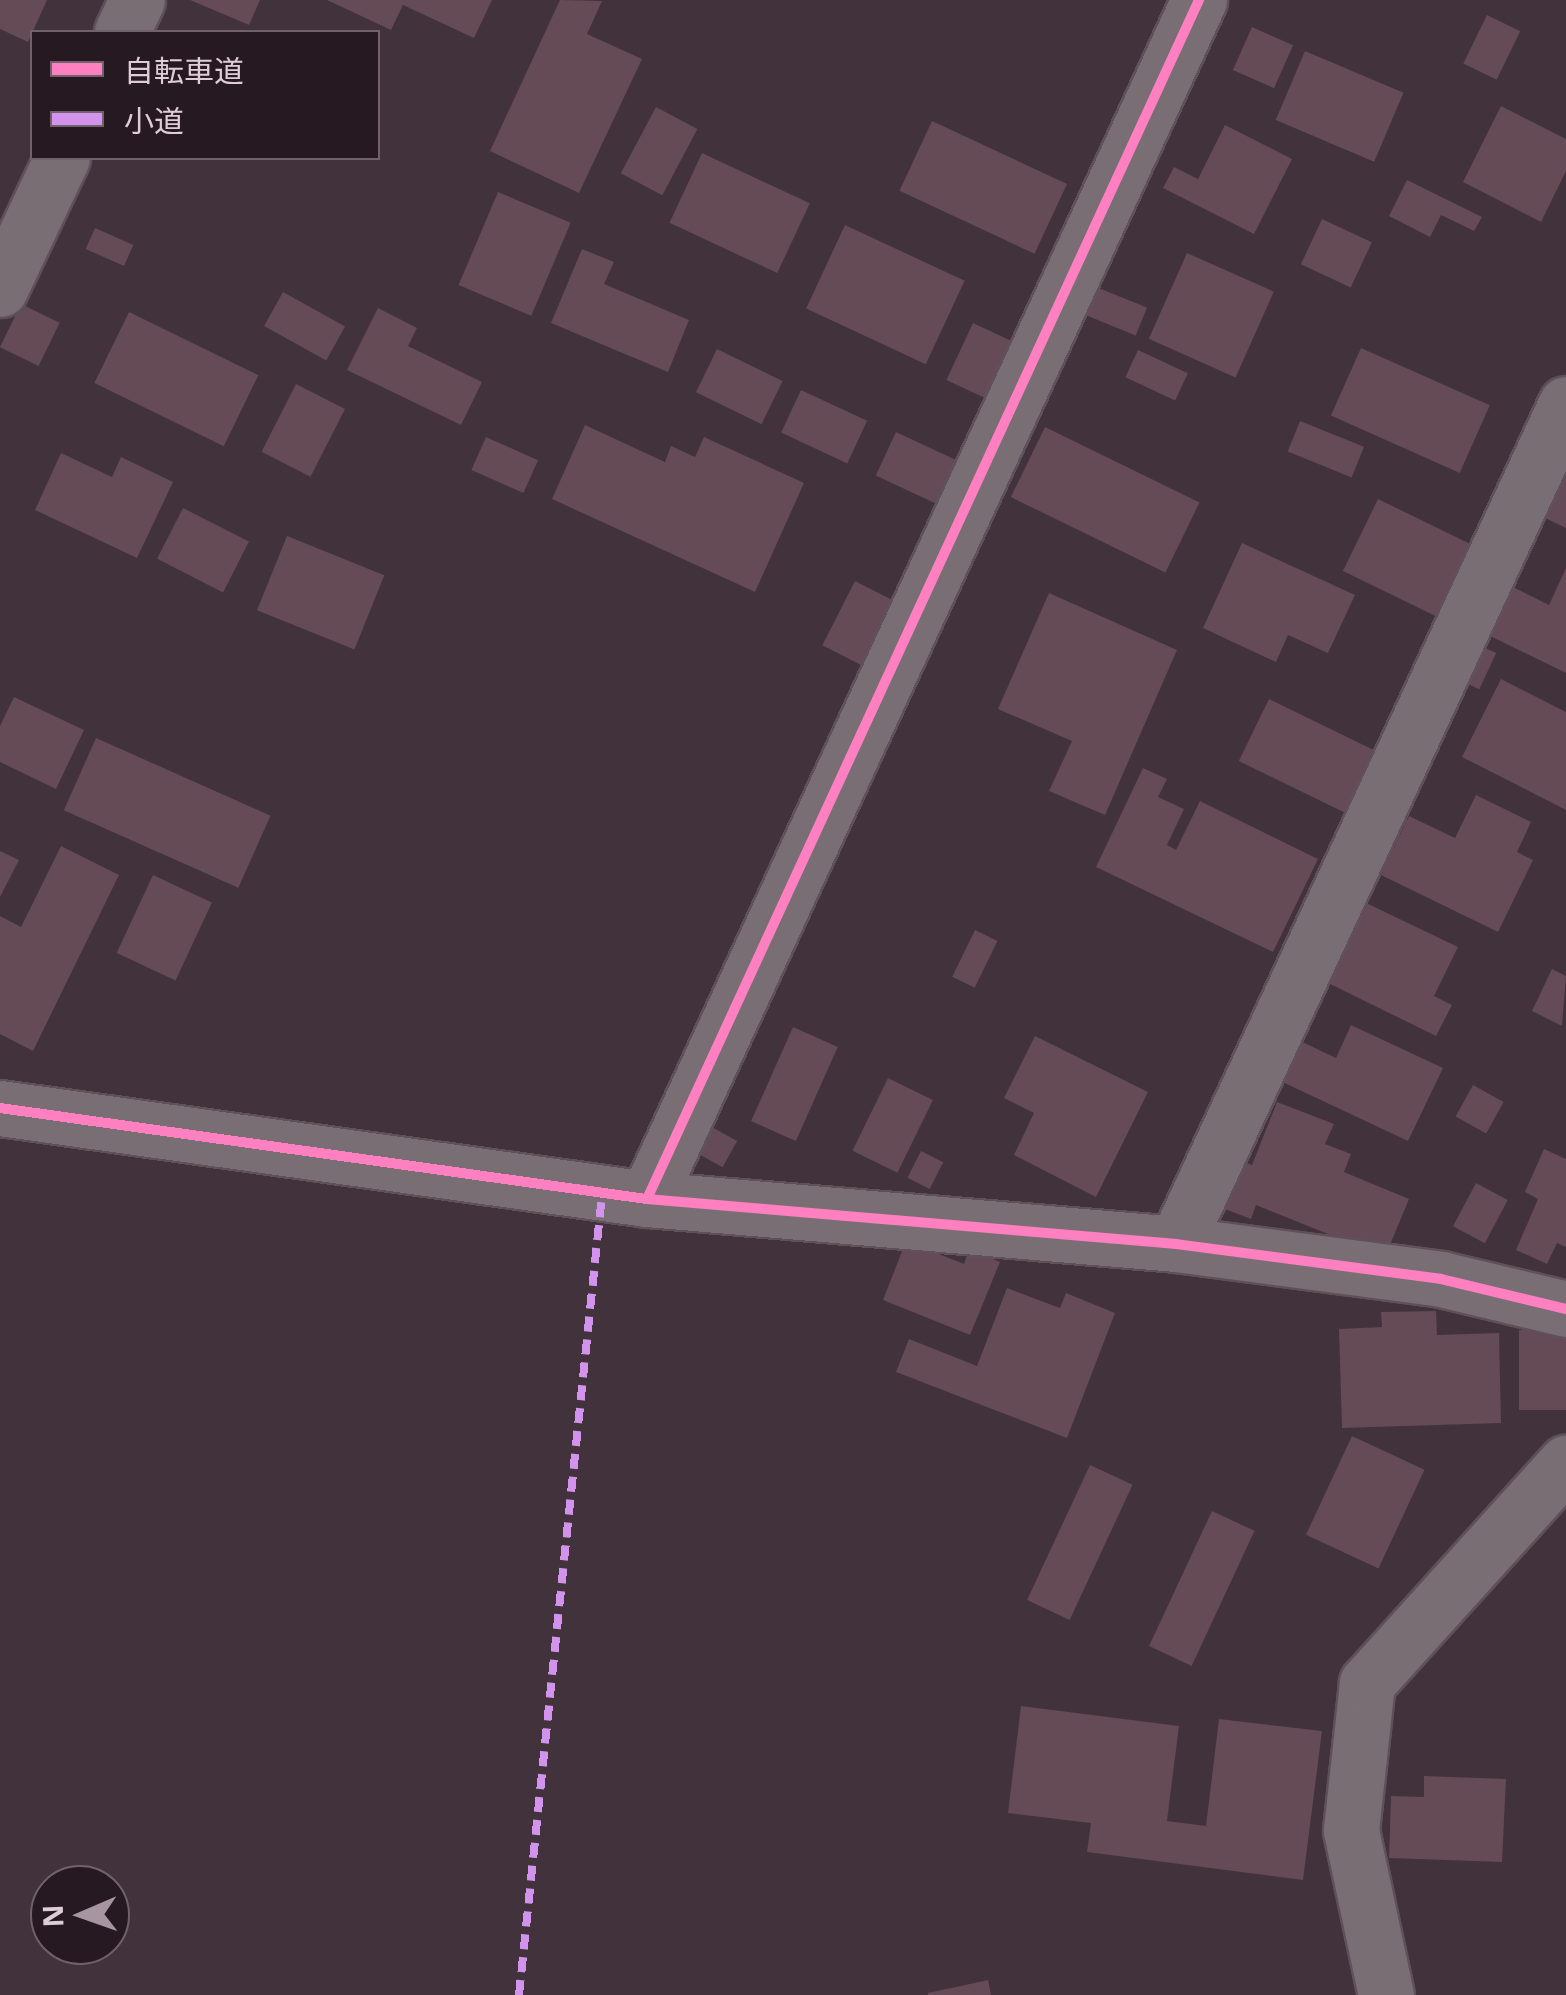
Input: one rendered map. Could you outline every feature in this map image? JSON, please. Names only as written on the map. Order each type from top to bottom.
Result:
[{"type":"street","points":[[123,30],[137,0]]},
{"type":"street","points":[[647,1199],[1199,0]]},
{"type":"street","points":[[0,289],[61,160]]},
{"type":"street","points":[[1176,1244],[1566,404]]},
{"type":"street","points":[[0,1108],[647,1199],[1176,1244],[1440,1279],[1566,1309]]},
{"type":"street","points":[[1386,1995],[1351,1830],[1367,1682],[1566,1463]]},
{"type":"building","points":[[0,0],[47,0],[30,30],[28,42],[0,29]]},
{"type":"building","points":[[190,0],[260,0],[249,25]]},
{"type":"building","points":[[327,0],[492,0],[474,38],[403,5],[391,30]]},
{"type":"building","points":[[560,0],[602,1],[587,34],[642,59],[579,193],[490,151]]},
{"type":"building","points":[[1487,15],[1520,31],[1497,80],[1463,64]]},
{"type":"building","points":[[1252,27],[1293,45],[1274,88],[1233,70]]},
{"type":"building","points":[[1305,51],[1403,93],[1374,162],[1276,120]]},
{"type":"building","points":[[1501,106],[1566,139],[1566,171],[1541,222],[1463,182]]},
{"type":"building","points":[[656,107],[697,129],[662,195],[621,173]]},
{"type":"building","points":[[932,121],[1067,184],[1034,254],[899,191]]},
{"type":"building","points":[[1225,125],[1292,159],[1254,234],[1163,188],[1174,167],[1198,179]]},
{"type":"building","points":[[702,153],[810,203],[777,273],[669,223]]},
{"type":"building","points":[[1407,180],[1482,217],[1474,231],[1441,215],[1430,237],[1389,216]]},
{"type":"building","points":[[498,192],[571,223],[531,316],[459,285]]},
{"type":"building","points":[[1322,219],[1372,242],[1351,288],[1301,264]]},
{"type":"building","points":[[845,225],[965,281],[926,364],[806,308]]},
{"type":"building","points":[[95,228],[133,245],[124,266],[86,249]]},
{"type":"building","points":[[582,249],[614,262],[604,284],[689,320],[668,372],[551,323]]},
{"type":"building","points":[[1187,253],[1274,292],[1236,378],[1149,339]]},
{"type":"building","points":[[1096,287],[1147,308],[1136,335],[1085,315]]},
{"type":"building","points":[[283,292],[345,326],[326,361],[264,326]]},
{"type":"building","points":[[21,304],[60,323],[39,366],[0,347]]},
{"type":"building","points":[[378,308],[417,328],[408,346],[482,382],[461,425],[347,370]]},
{"type":"building","points":[[129,312],[258,375],[224,446],[94,383]]},
{"type":"building","points":[[973,323],[1020,345],[994,402],[946,380]]},
{"type":"building","points":[[1361,348],[1490,405],[1460,473],[1331,416]]},
{"type":"building","points":[[717,349],[783,381],[762,424],[696,392]]},
{"type":"building","points":[[1138,350],[1188,373],[1175,400],[1125,377]]},
{"type":"building","points":[[296,384],[345,409],[311,477],[261,452]]},
{"type":"building","points":[[801,390],[867,421],[847,463],[781,433]]},
{"type":"building","points":[[1300,421],[1364,447],[1352,477],[1288,452]]},
{"type":"building","points":[[585,425],[665,462],[671,446],[695,457],[704,437],[804,483],[755,592],[552,499]]},
{"type":"building","points":[[1045,427],[1200,502],[1165,573],[1011,497]]},
{"type":"building","points":[[896,432],[961,462],[941,506],[876,476]]},
{"type":"building","points":[[486,437],[538,460],[523,493],[471,470]]},
{"type":"building","points":[[61,453],[112,477],[121,457],[173,482],[137,558],[35,510]]},
{"type":"building","points":[[1566,469],[1566,528],[1539,515]]},
{"type":"building","points":[[1378,499],[1479,548],[1444,620],[1343,571]]},
{"type":"building","points":[[183,508],[249,542],[223,592],[157,559]]},
{"type":"building","points":[[287,536],[384,575],[354,650],[257,610]]},
{"type":"building","points":[[1242,543],[1355,595],[1328,653],[1288,635],[1276,662],[1203,628]]},
{"type":"building","points":[[1566,568],[1566,673],[1486,634],[1509,585],[1549,605]]},
{"type":"building","points":[[855,581],[899,603],[866,667],[822,645]]},
{"type":"building","points":[[1049,593],[1177,650],[1105,815],[1049,791],[1072,741],[998,709]]},
{"type":"building","points":[[1479,645],[1496,653],[1479,689],[1462,681]]},
{"type":"building","points":[[1501,679],[1566,712],[1566,810],[1462,757]]},
{"type":"building","points":[[14,697],[84,730],[56,789],[0,762],[0,726]]},
{"type":"building","points":[[1269,699],[1377,752],[1347,814],[1239,761]]},
{"type":"building","points":[[96,738],[270,816],[238,888],[64,810]]},
{"type":"building","points":[[1143,768],[1167,779],[1158,797],[1184,809],[1167,845],[1176,850],[1200,801],[1318,859],[1273,952],[1096,867]]},
{"type":"building","points":[[1476,795],[1531,822],[1517,852],[1533,860],[1498,932],[1381,875],[1409,816],[1455,838]]},
{"type":"building","points":[[61,846],[119,875],[33,1051],[0,1034],[0,916],[21,927]]},
{"type":"building","points":[[0,851],[19,860],[0,897]]},
{"type":"building","points":[[153,875],[212,902],[176,980],[117,953]]},
{"type":"building","points":[[1362,901],[1458,947],[1434,996],[1452,1005],[1436,1036],[1324,981]]},
{"type":"building","points":[[975,930],[997,941],[975,988],[952,977]]},
{"type":"building","points":[[1552,969],[1566,976],[1562,1026],[1532,1011]]},
{"type":"building","points":[[1351,1025],[1443,1068],[1408,1141],[1276,1079],[1296,1039],[1336,1058]]},
{"type":"building","points":[[793,1027],[838,1047],[796,1141],[751,1121]]},
{"type":"building","points":[[1035,1036],[1148,1092],[1096,1197],[1014,1155],[1034,1113],[1004,1098]]},
{"type":"building","points":[[888,1078],[933,1100],[897,1173],[852,1151]]},
{"type":"building","points":[[1473,1085],[1504,1102],[1486,1133],[1456,1116]]},
{"type":"building","points":[[1277,1102],[1334,1124],[1325,1144],[1351,1154],[1344,1172],[1409,1199],[1385,1257],[1256,1205],[1251,1219],[1217,1206],[1236,1159],[1252,1165]]},
{"type":"building","points":[[710,1126],[737,1141],[723,1167],[695,1152]]},
{"type":"building","points":[[1544,1149],[1566,1159],[1566,1247],[1557,1243],[1547,1264],[1516,1250],[1538,1199],[1525,1192]]},
{"type":"building","points":[[921,1151],[943,1162],[930,1189],[907,1178]]},
{"type":"building","points":[[1476,1183],[1508,1200],[1485,1243],[1453,1226]]},
{"type":"building","points":[[906,1241],[964,1264],[969,1249],[1000,1262],[970,1335],[883,1300]]},
{"type":"building","points":[[1007,1288],[1060,1308],[1066,1293],[1115,1313],[1067,1438],[896,1372],[909,1339],[977,1366]]},
{"type":"building","points":[[1436,1311],[1437,1335],[1499,1333],[1501,1423],[1342,1428],[1339,1329],[1382,1327],[1381,1312]]},
{"type":"building","points":[[1519,1330],[1566,1330],[1566,1410],[1519,1410]]},
{"type":"building","points":[[1352,1436],[1425,1470],[1378,1569],[1306,1535]]},
{"type":"building","points":[[1090,1465],[1133,1485],[1070,1620],[1027,1600]]},
{"type":"building","points":[[1212,1511],[1255,1531],[1192,1666],[1149,1646]]},
{"type":"building","points":[[1021,1706],[1179,1726],[1167,1821],[1206,1826],[1219,1719],[1322,1731],[1303,1880],[1087,1852],[1091,1823],[1008,1813]]},
{"type":"building","points":[[1424,1776],[1506,1779],[1502,1862],[1389,1858],[1391,1796],[1424,1797]]},
{"type":"building","points":[[988,1980],[991,1995],[928,1995],[928,1993]]},
{"type":"marked path","points":[[519,1995],[602,1194]]},
{"type":"cycle path","points":[[647,1199],[1199,0]]},
{"type":"cycle path","points":[[0,1108],[647,1199],[1176,1244],[1441,1279],[1566,1309]]}]
